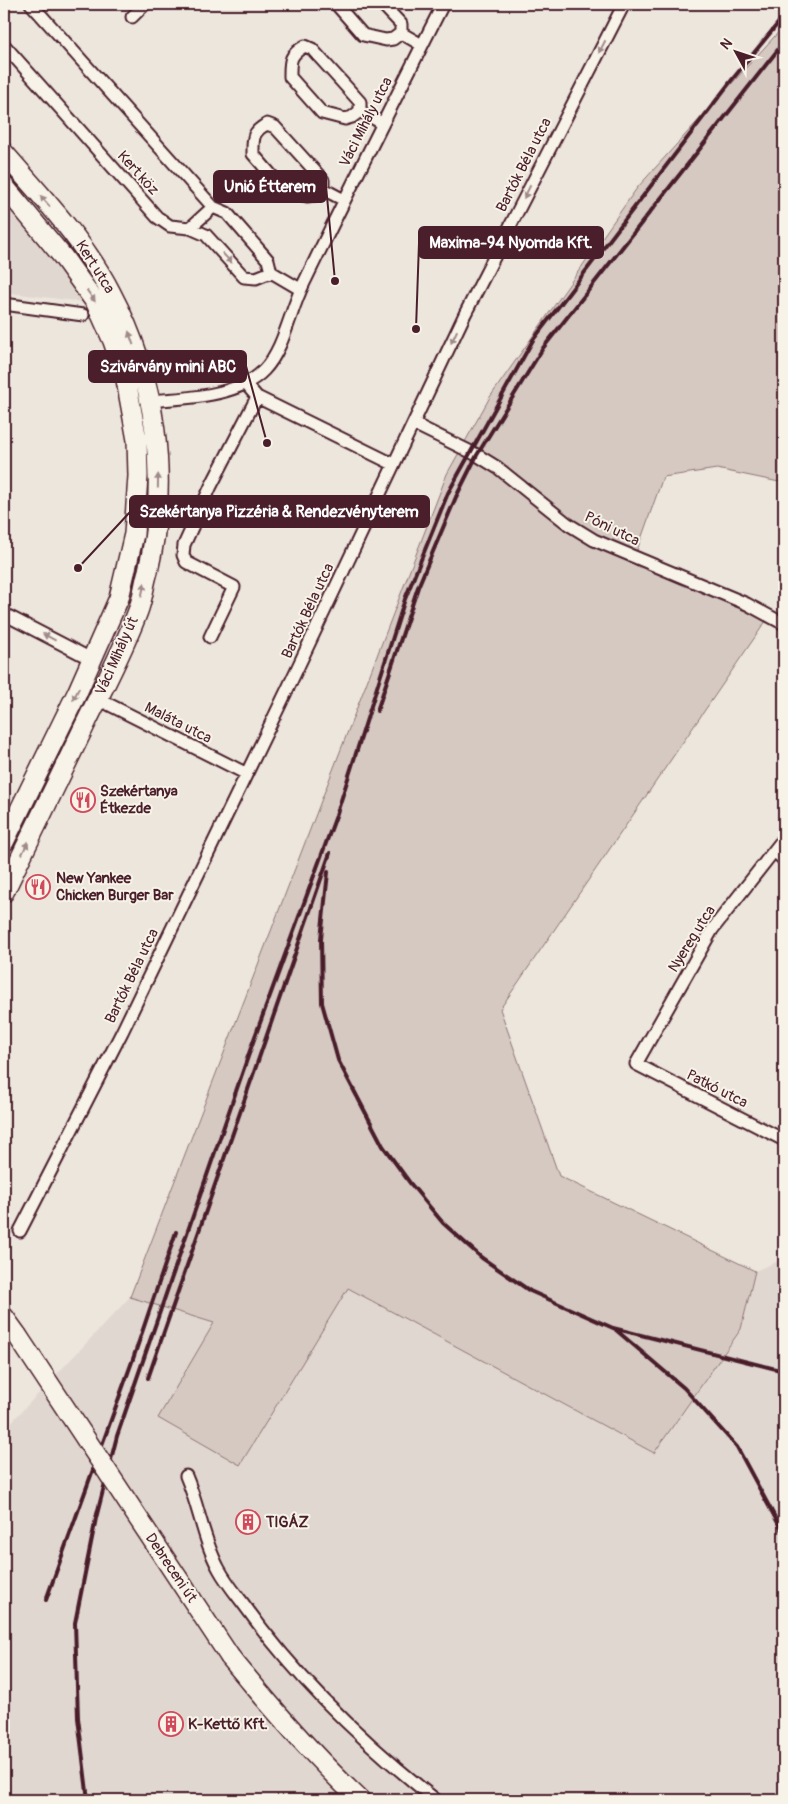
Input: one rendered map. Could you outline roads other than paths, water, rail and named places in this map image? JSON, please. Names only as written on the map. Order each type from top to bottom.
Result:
[{"type":"main road","name":"Kert utca","points":[[4,154],[76,238],[111,292],[130,332],[151,401]]},
{"type":"main road","name":"Kert utca","points":[[4,186],[63,257],[96,303],[113,341],[131,402]]},
{"type":"main road","name":"Váci Mihály út","points":[[4,892],[98,699],[138,609],[153,547],[159,481],[151,401]]},
{"type":"main road","name":"Váci Mihály út","points":[[4,842],[92,660],[119,598],[134,534],[138,476],[137,440],[131,402]]},
{"type":"main road","name":"Debreceni út","points":[[4,1317],[230,1657],[311,1752],[360,1800]]},
{"type":"street","points":[[31,4],[213,207],[227,213],[268,260],[271,272],[300,289]]},
{"type":"street","points":[[132,17],[145,4]]},
{"type":"street","points":[[336,4],[363,35],[386,40],[393,39],[401,33]]},
{"type":"street","points":[[382,4],[401,24],[401,33]]},
{"type":"street","name":"Váci Mihály utca","points":[[131,402],[224,392],[245,384],[264,371],[276,353],[300,289],[443,4]]},
{"type":"street","name":"Bartók Béla utca","points":[[20,1232],[122,1032],[465,314],[624,4]]},
{"type":"street","points":[[401,33],[422,45]]},
{"type":"street","name":"Kert köz","points":[[4,45],[157,217],[170,226],[190,228],[206,235],[244,277],[256,278],[271,272]]},
{"type":"street","points":[[304,46],[312,49],[360,102],[360,111],[352,117],[345,119],[322,113],[290,77],[290,60],[296,51],[304,46]]},
{"type":"street","points":[[360,111],[382,123]]},
{"type":"street","points":[[267,124],[275,127],[323,180],[323,189],[315,195],[307,196],[285,191],[253,154],[253,137],[259,128],[267,124]]},
{"type":"street","points":[[323,189],[344,200]]},
{"type":"street","points":[[190,228],[213,207]]},
{"type":"street","points":[[4,304],[83,315]]},
{"type":"street","points":[[245,384],[257,397],[393,464]]},
{"type":"street","points":[[210,637],[234,588],[186,562],[183,555],[184,545],[211,486],[257,397]]},
{"type":"street","name":"Póni utca","points":[[414,424],[477,455],[498,468],[568,524],[594,540],[747,604],[784,624]]},
{"type":"street","points":[[4,614],[92,660]]},
{"type":"street","name":"Maláta utca","points":[[98,699],[245,773]]},
{"type":"street","name":"Nyereg utca","points":[[636,1064],[712,930],[784,838]]},
{"type":"street","points":[[774,851],[784,860]]},
{"type":"street","name":"Patkó utca","points":[[636,1064],[784,1140]]},
{"type":"street","points":[[186,1476],[194,1495],[205,1537],[219,1569],[268,1638],[332,1709],[436,1800]]},
{"type":"railway","points":[[88,1800],[78,1718],[75,1623],[96,1518],[117,1436],[253,1042],[337,813],[405,599],[448,493],[533,340],[731,81],[784,16]]},
{"type":"railway","points":[[377,711],[418,587],[456,497],[477,455],[543,348],[784,42]]},
{"type":"railway","points":[[148,1378],[330,853]]},
{"type":"railway","points":[[328,872],[321,939],[322,1003],[338,1060],[383,1146],[443,1223],[482,1258],[530,1291],[613,1328],[784,1371]]},
{"type":"railway","points":[[46,1600],[133,1359],[176,1232]]},
{"type":"railway","points":[[616,1330],[684,1388],[737,1447],[784,1534]]},
{"type":"place","name":"Unió Étterem","points":[[335,281]]},
{"type":"place","name":"Maxima-94 Nyomda Kft.","points":[[416,329]]},
{"type":"place","name":"Szivárvány mini ABC","points":[[267,443]]},
{"type":"place","name":"Szekértanya Pizzéria & Rendezvényterem","points":[[78,568]]},
{"type":"place","name":"Szekértanya Étkezde","points":[[83,800]]},
{"type":"place","name":"New Yankee Chicken Burger Bar","points":[[38,887]]},
{"type":"place","name":"TIGÁZ","points":[[248,1522]]},
{"type":"place","name":"K-Kettő Kft.","points":[[171,1724]]}]
